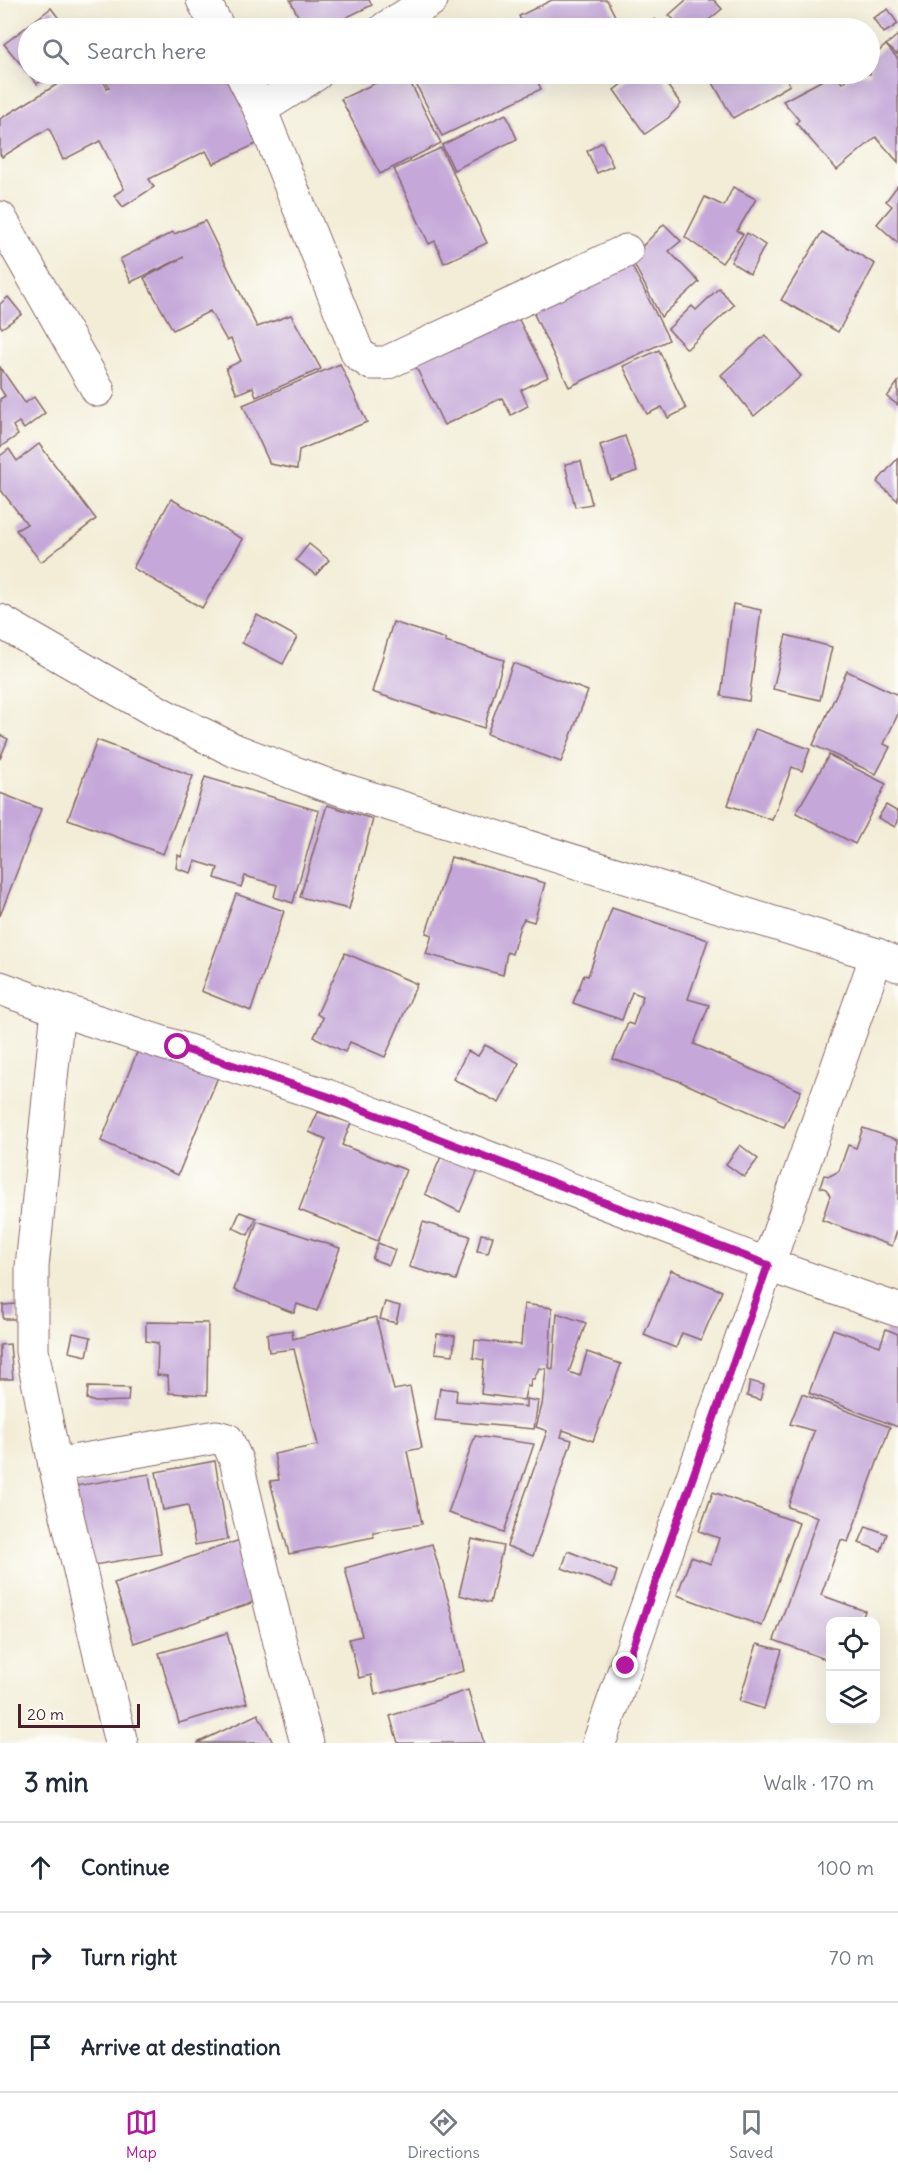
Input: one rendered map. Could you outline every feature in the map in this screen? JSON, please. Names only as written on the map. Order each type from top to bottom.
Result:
[{"type":"street","points":[[203,0],[213,18]]},
{"type":"street","points":[[402,18],[431,0]]},
{"type":"street","points":[[247,84],[260,109],[358,354],[371,363],[386,363],[626,251]]},
{"type":"street","points":[[260,109],[300,84]]},
{"type":"street","points":[[0,218],[98,390]]},
{"type":"street","points":[[0,621],[164,715],[236,751],[321,783],[888,960],[768,1265],[599,1743]]},
{"type":"street","points":[[0,988],[58,1010],[327,1096],[768,1265],[898,1310]]},
{"type":"street","points":[[58,1010],[32,1279],[32,1351],[55,1465],[121,1743]]},
{"type":"street","points":[[55,1465],[216,1437],[227,1440],[236,1460],[280,1643],[307,1743]]},
{"type":"building","points":[[290,0],[369,0],[372,5],[345,18],[299,18]]},
{"type":"building","points":[[552,0],[607,0],[616,18],[520,18],[519,16]]},
{"type":"building","points":[[686,0],[714,0],[722,9],[711,18],[672,18],[669,15]]},
{"type":"building","points":[[51,8],[58,18],[38,18]]},
{"type":"building","points":[[888,9],[898,24],[884,33],[880,28],[880,18],[873,18]]},
{"type":"building","points":[[18,33],[18,61],[4,44]]},
{"type":"building","points":[[898,35],[898,55],[886,45]]},
{"type":"building","points":[[886,45],[898,59],[898,162],[876,137],[837,170],[796,123],[799,120],[783,101],[815,84],[880,84],[880,50]]},
{"type":"building","points":[[58,84],[105,84],[107,88],[109,87],[107,84],[240,84],[267,139],[213,164],[206,151],[149,179],[154,187],[123,207],[114,195],[124,189],[100,141],[63,160],[49,128],[2,157],[0,154],[0,119]]},
{"type":"building","points":[[373,84],[411,84],[441,143],[380,174],[341,99]]},
{"type":"building","points":[[416,84],[539,84],[541,89],[442,136]]},
{"type":"building","points":[[622,84],[666,84],[681,104],[668,118],[645,134],[614,90]]},
{"type":"building","points":[[714,84],[789,84],[790,85],[733,118]]},
{"type":"building","points":[[506,114],[517,139],[454,170],[442,145]]},
{"type":"building","points":[[602,142],[613,166],[597,173],[587,151]]},
{"type":"building","points":[[441,148],[487,243],[444,263],[435,241],[429,244],[394,169]]},
{"type":"building","points":[[898,185],[898,243],[877,224],[892,206],[886,201]]},
{"type":"building","points":[[733,187],[756,199],[737,231],[743,234],[722,263],[685,237],[705,197],[724,206]]},
{"type":"building","points":[[205,221],[257,327],[291,315],[321,369],[256,397],[253,387],[237,394],[226,368],[241,361],[231,339],[227,341],[210,311],[173,330],[144,278],[184,257],[131,282],[120,259],[173,232],[174,234]]},
{"type":"building","points":[[664,224],[681,241],[669,251],[699,282],[661,317],[631,258]]},
{"type":"building","points":[[822,232],[875,264],[838,332],[781,300]]},
{"type":"building","points":[[747,233],[765,245],[750,274],[731,262]]},
{"type":"building","points":[[630,262],[669,340],[569,387],[532,310]]},
{"type":"building","points":[[719,288],[734,305],[687,349],[668,329],[692,306],[696,310]]},
{"type":"building","points":[[8,297],[22,314],[2,328],[0,304]]},
{"type":"building","points":[[516,314],[548,377],[521,390],[528,406],[511,415],[502,398],[444,425],[414,363]]},
{"type":"building","points":[[765,335],[801,376],[754,416],[721,375]]},
{"type":"building","points":[[659,350],[686,409],[668,418],[662,407],[647,414],[623,366]]},
{"type":"building","points":[[340,364],[367,422],[299,450],[297,469],[270,464],[243,405]]},
{"type":"building","points":[[0,367],[25,403],[34,397],[45,413],[24,429],[19,422],[13,426],[18,435],[0,447],[0,399],[5,396],[0,388]]},
{"type":"building","points":[[898,382],[898,405],[887,397]]},
{"type":"building","points":[[625,436],[637,471],[611,480],[600,445]]},
{"type":"building","points":[[39,444],[96,519],[41,562],[16,530],[27,524],[0,489],[0,456],[9,449],[17,461]]},
{"type":"building","points":[[898,458],[898,501],[877,482]]},
{"type":"building","points":[[581,461],[592,504],[575,507],[565,464]]},
{"type":"building","points":[[171,499],[243,539],[202,608],[133,568]]},
{"type":"building","points":[[309,544],[329,560],[316,575],[296,560]]},
{"type":"building","points":[[733,604],[761,610],[749,701],[721,696]]},
{"type":"building","points":[[257,615],[297,637],[283,664],[242,643]]},
{"type":"building","points":[[393,622],[446,639],[445,642],[504,660],[484,728],[372,692]]},
{"type":"building","points":[[786,635],[832,647],[820,700],[773,689]]},
{"type":"building","points":[[513,663],[588,691],[561,762],[487,734]]},
{"type":"building","points":[[847,671],[898,695],[898,714],[884,744],[890,747],[876,774],[813,745]]},
{"type":"building","points":[[755,729],[810,749],[802,771],[792,767],[772,820],[728,805]]},
{"type":"building","points":[[0,735],[8,739],[0,759]]},
{"type":"building","points":[[97,740],[193,776],[163,854],[68,819]]},
{"type":"building","points":[[829,755],[886,784],[855,844],[796,813]]},
{"type":"building","points":[[205,777],[319,811],[293,903],[274,897],[277,885],[245,876],[241,887],[215,878],[218,868],[195,861],[191,873],[176,868],[178,855],[181,857]]},
{"type":"building","points":[[0,793],[41,809],[0,916]]},
{"type":"building","points":[[327,805],[373,819],[349,909],[300,897]]},
{"type":"building","points":[[886,805],[898,812],[898,822],[895,827],[878,818]]},
{"type":"building","points":[[451,857],[545,883],[534,922],[524,919],[512,954],[507,952],[503,975],[426,954],[432,935],[426,933]]},
{"type":"building","points":[[236,894],[284,911],[251,1011],[201,991]]},
{"type":"building","points":[[612,908],[708,940],[688,999],[709,1005],[694,1044],[801,1091],[784,1127],[679,1081],[613,1059],[628,1023],[633,1025],[643,996],[632,992],[622,1020],[573,1003],[584,975],[588,976]]},
{"type":"building","points":[[345,953],[417,984],[385,1057],[350,1042],[345,1052],[314,1037],[323,1018],[317,1014]]},
{"type":"building","points":[[142,1040],[220,1072],[178,1175],[101,1141]]},
{"type":"building","points":[[485,1045],[519,1063],[499,1103],[453,1079],[468,1051],[478,1056]]},
{"type":"building","points":[[318,1112],[351,1123],[342,1145],[406,1170],[378,1241],[299,1210],[326,1139],[309,1132]]},
{"type":"building","points":[[863,1128],[898,1140],[898,1228],[892,1246],[822,1220],[830,1196],[826,1189],[820,1187],[824,1175],[830,1176],[839,1171],[848,1145],[856,1148]]},
{"type":"building","points":[[446,1145],[482,1161],[460,1212],[425,1194]]},
{"type":"building","points":[[740,1145],[758,1159],[744,1177],[726,1164]]},
{"type":"building","points":[[240,1212],[256,1218],[248,1235],[233,1228]]},
{"type":"building","points":[[257,1221],[340,1248],[317,1311],[297,1304],[294,1313],[234,1290]]},
{"type":"building","points":[[423,1222],[470,1236],[456,1280],[409,1267]]},
{"type":"building","points":[[481,1234],[493,1236],[488,1253],[477,1251]]},
{"type":"building","points":[[378,1243],[395,1250],[389,1265],[372,1259]]},
{"type":"building","points":[[671,1270],[722,1291],[701,1340],[682,1333],[676,1348],[644,1335]]},
{"type":"building","points":[[385,1302],[400,1306],[396,1323],[380,1319]]},
{"type":"building","points":[[16,1304],[16,1319],[3,1319],[3,1305]]},
{"type":"building","points":[[524,1304],[552,1308],[549,1368],[553,1369],[557,1313],[586,1323],[569,1372],[580,1376],[587,1352],[621,1364],[593,1441],[563,1430],[561,1437],[572,1440],[533,1556],[507,1546],[547,1431],[536,1427],[542,1405],[546,1369],[539,1368],[534,1379],[531,1379],[524,1400],[481,1394],[484,1360],[473,1358],[475,1340],[521,1345]]},
{"type":"building","points":[[376,1317],[394,1390],[410,1387],[422,1448],[407,1451],[422,1524],[373,1532],[374,1537],[289,1554],[270,1481],[279,1480],[274,1454],[318,1445],[294,1349],[269,1352],[267,1334],[292,1330],[293,1339]]},
{"type":"building","points":[[146,1322],[208,1323],[207,1395],[169,1393],[168,1376],[157,1375],[158,1343],[146,1341]]},
{"type":"building","points":[[833,1329],[880,1346],[886,1329],[898,1334],[898,1427],[809,1393]]},
{"type":"building","points":[[73,1333],[91,1337],[87,1356],[69,1352]]},
{"type":"building","points":[[437,1334],[455,1336],[453,1355],[435,1353]]},
{"type":"building","points":[[10,1344],[13,1379],[0,1379],[0,1345]]},
{"type":"building","points":[[750,1381],[764,1385],[760,1400],[747,1396]]},
{"type":"building","points":[[88,1387],[129,1388],[128,1401],[95,1402],[87,1399]]},
{"type":"building","points":[[440,1388],[457,1390],[456,1401],[526,1407],[526,1399],[538,1401],[534,1429],[435,1420]]},
{"type":"building","points":[[802,1394],[890,1427],[848,1542],[841,1540],[821,1595],[865,1611],[863,1617],[826,1617],[826,1660],[774,1640],[818,1517],[788,1507],[814,1431],[790,1424]]},
{"type":"building","points":[[475,1436],[534,1444],[504,1532],[448,1513]]},
{"type":"building","points":[[215,1461],[228,1539],[195,1545],[188,1505],[163,1510],[156,1472]]},
{"type":"building","points":[[149,1474],[161,1554],[82,1567],[69,1487]]},
{"type":"building","points":[[713,1492],[799,1523],[762,1626],[677,1595],[691,1557],[711,1564],[719,1538],[699,1531]]},
{"type":"building","points":[[866,1526],[887,1534],[881,1551],[859,1543]]},
{"type":"building","points":[[243,1539],[263,1599],[134,1643],[114,1583]]},
{"type":"building","points":[[472,1539],[503,1546],[490,1603],[459,1595]]},
{"type":"building","points":[[432,1544],[452,1613],[464,1671],[375,1695],[371,1675],[359,1678],[349,1639],[362,1636],[345,1568]]},
{"type":"building","points":[[568,1551],[617,1571],[612,1587],[562,1568]]},
{"type":"building","points":[[227,1633],[247,1703],[179,1723],[159,1653]]},
{"type":"building","points":[[757,1644],[782,1650],[764,1709],[739,1701]]},
{"type":"building","points":[[468,1690],[484,1743],[398,1743],[390,1716]]},
{"type":"building","points":[[258,1714],[273,1743],[197,1743]]},
{"type":"route","points":[[178,1047],[327,1096],[768,1265],[626,1666]]}]
